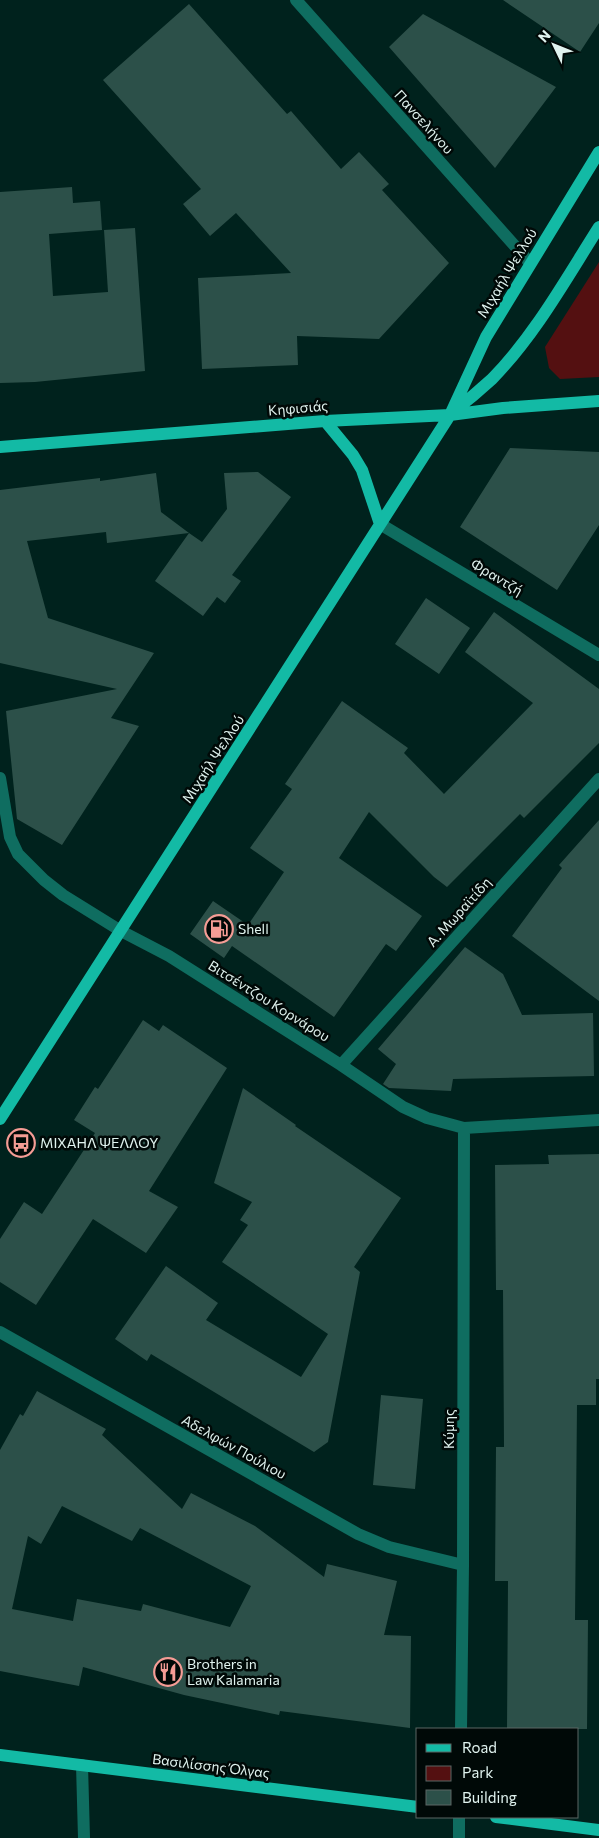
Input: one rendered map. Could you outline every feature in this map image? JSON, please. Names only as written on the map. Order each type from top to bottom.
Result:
[{"type":"main road","name":"Μιχαήλ Ψελλού","points":[[0,1119],[450,415],[486,337],[599,152]]},
{"type":"main road","name":"Μιχαήλ Ψελλού","points":[[450,415],[492,378],[525,340],[554,299],[599,227]]},
{"type":"main road","name":"Κηφισιάς","points":[[0,447],[325,421],[450,415],[502,408],[599,401]]},
{"type":"main road","points":[[325,421],[353,455],[362,470],[380,524]]},
{"type":"main road","name":"Βασιλίσσης Όλγας","points":[[0,1755],[416,1807]]},
{"type":"main road","points":[[504,1818],[599,1830]]},
{"type":"street","name":"Πανσελήνου","points":[[296,0],[530,263]]},
{"type":"street","name":"Φραντζή","points":[[380,524],[599,655]]},
{"type":"street","name":"Βιτσέντζου Κορνάρου","points":[[0,778],[10,837],[18,854],[63,895],[121,931],[169,956],[341,1065],[403,1107],[427,1118],[464,1128],[599,1120]]},
{"type":"street","name":"Α. Μωραϊτίδη","points":[[341,1065],[599,779]]},
{"type":"street","name":"Κύμης","points":[[460,1728],[463,1564],[464,1128]]},
{"type":"street","name":"Αδελφών Πούλιου","points":[[0,1332],[358,1534],[389,1547],[463,1564]]},
{"type":"street","points":[[82,1765],[84,1838]]},
{"type":"street","points":[[459,1818],[459,1838]]},
{"type":"green space","points":[[599,262],[599,377],[560,379],[549,368],[545,347]]},
{"type":"building","points":[[503,0],[599,0],[599,23],[580,52]]},
{"type":"building","points":[[189,4],[287,114],[291,111],[341,169],[359,152],[389,184],[382,190],[449,263],[379,339],[297,336],[298,365],[202,369],[198,278],[291,273],[236,213],[210,236],[183,204],[201,189],[103,80]]},
{"type":"building","points":[[423,14],[556,87],[495,168],[389,47]]},
{"type":"building","points":[[72,187],[73,203],[100,201],[102,230],[49,234],[53,296],[108,292],[104,230],[135,228],[145,371],[35,382],[0,383],[0,192]]},
{"type":"building","points":[[510,448],[599,452],[599,525],[557,590],[460,527]]},
{"type":"building","points":[[258,472],[291,497],[232,575],[241,581],[225,603],[217,597],[203,616],[155,581],[189,533],[202,542],[227,509],[224,473]]},
{"type":"building","points":[[156,473],[161,512],[189,533],[107,543],[106,532],[27,541],[48,618],[154,653],[111,718],[139,726],[62,845],[17,819],[6,711],[117,689],[0,663],[0,490],[100,478],[100,481]]},
{"type":"building","points":[[426,598],[470,628],[439,674],[395,644]]},
{"type":"building","points":[[494,612],[599,689],[599,743],[524,818],[520,814],[447,887],[434,877],[369,812],[339,858],[422,916],[396,951],[386,944],[334,1017],[232,946],[224,958],[190,934],[213,901],[248,925],[284,872],[250,848],[292,789],[285,784],[342,701],[408,748],[404,753],[444,794],[533,703],[465,652]]},
{"type":"building","points":[[599,820],[599,1001],[512,936],[562,868],[559,865]]},
{"type":"building","points":[[465,947],[503,974],[522,1015],[593,1013],[594,1076],[453,1079],[451,1091],[389,1088],[383,1084],[396,1064],[378,1049]]},
{"type":"building","points":[[143,1020],[159,1031],[163,1025],[227,1068],[149,1191],[178,1207],[146,1253],[93,1219],[36,1305],[0,1282],[0,1239],[24,1202],[42,1214],[95,1133],[74,1120],[95,1087],[98,1089]]},
{"type":"building","points":[[243,1088],[401,1198],[354,1267],[360,1272],[328,1442],[314,1452],[151,1354],[147,1361],[115,1339],[166,1266],[218,1303],[206,1320],[301,1377],[328,1334],[222,1262],[248,1225],[240,1220],[252,1202],[214,1183]]},
{"type":"building","points":[[599,1154],[599,1379],[596,1379],[596,1405],[577,1405],[575,1620],[588,1620],[587,1729],[507,1728],[508,1581],[495,1581],[496,1447],[504,1447],[503,1290],[496,1290],[495,1165],[549,1164],[548,1155]]},
{"type":"building","points":[[37,1391],[106,1429],[102,1435],[182,1509],[191,1493],[255,1526],[324,1577],[327,1564],[397,1581],[384,1635],[411,1636],[410,1728],[280,1711],[279,1715],[184,1695],[83,1667],[79,1686],[0,1671],[0,1450],[20,1414],[23,1416]],"holes":[[[62,1506],[132,1541],[140,1528],[251,1586],[230,1627],[143,1604],[141,1611],[77,1599],[73,1621],[12,1609],[28,1536],[41,1544]]]},
{"type":"building","points":[[381,1395],[423,1399],[415,1489],[373,1485]]},
{"type":"place","name":"Shell","points":[[219,929]]},
{"type":"place","name":"ΜΙΧΑΗΛ ΨΕΛΛΟΥ","points":[[21,1143]]},
{"type":"place","name":"Brothers in Law Kalamaria","points":[[168,1672]]}]
